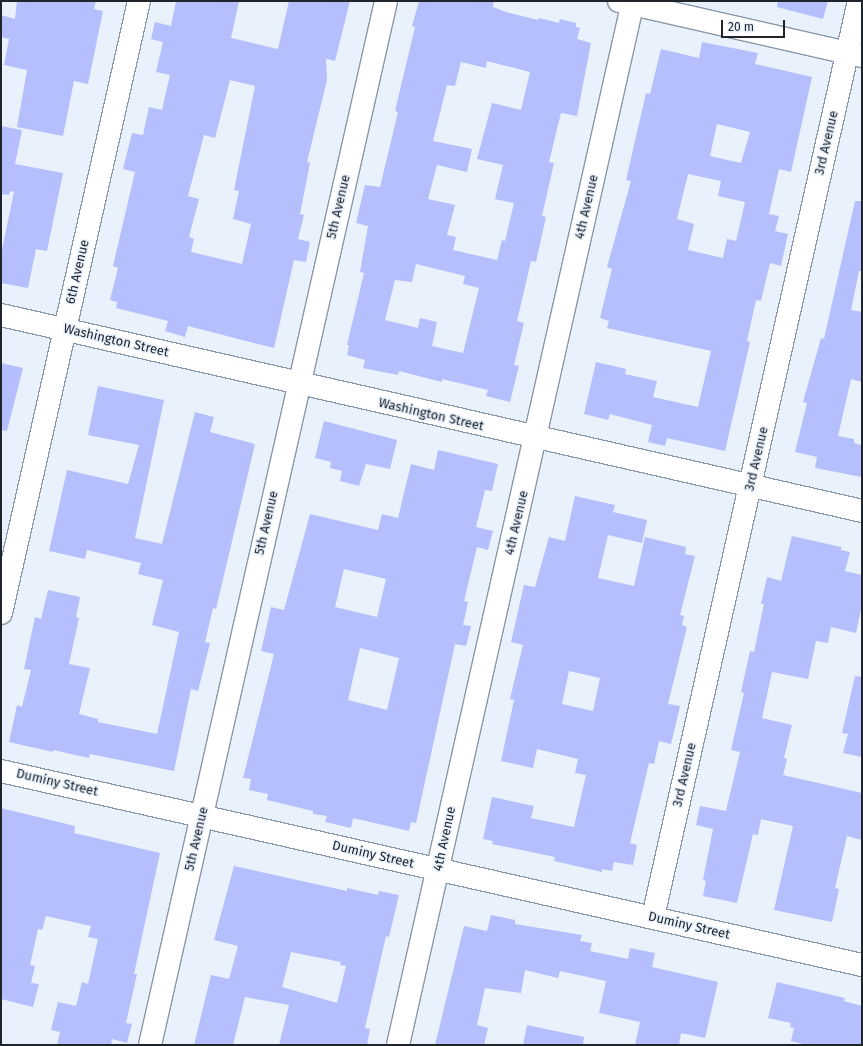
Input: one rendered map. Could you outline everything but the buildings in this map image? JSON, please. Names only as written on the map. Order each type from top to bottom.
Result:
[{"type":"street","name":"6th Avenue","points":[[1,613],[139,1]]},
{"type":"street","name":"5th Avenue","points":[[150,1045],[298,384],[386,1]]},
{"type":"street","name":"3rd Avenue","points":[[653,917],[751,486],[855,55],[859,1]]},
{"type":"street","points":[[628,2],[855,55]]},
{"type":"street","name":"4th Avenue","points":[[398,1045],[536,439],[628,2]]},
{"type":"street","name":"Washington Street","points":[[1,315],[536,439],[862,511]]},
{"type":"street","name":"Duminy Street","points":[[1,771],[862,965]]}]
